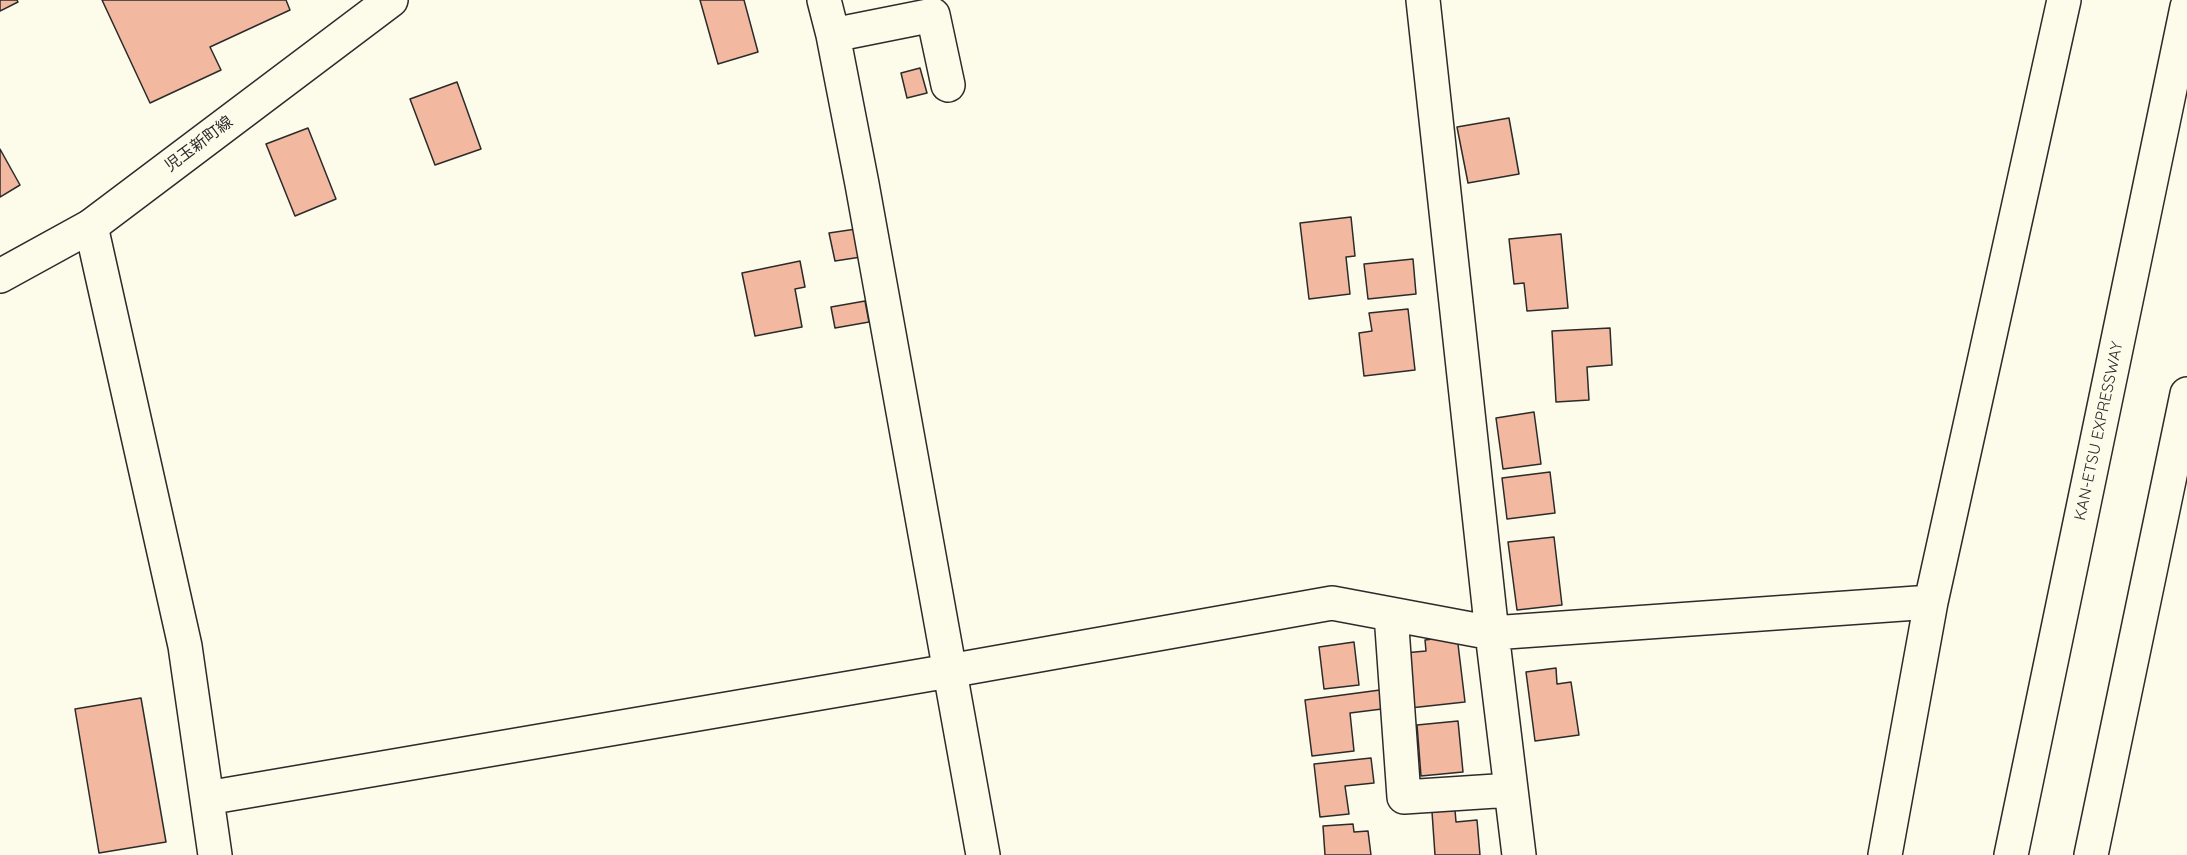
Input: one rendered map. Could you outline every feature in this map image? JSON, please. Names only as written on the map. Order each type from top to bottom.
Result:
[{"type":"main road","name":"児玉新町線","points":[[0,276],[91,226],[391,0]]},
{"type":"main road","points":[[824,0],[862,184],[983,855]]},
{"type":"main road","points":[[1423,0],[1492,633],[1519,855]]},
{"type":"main road","points":[[1885,855],[1931,602],[2064,0]]},
{"type":"main road","name":"KAN-ETSU EXPRESSWAY","points":[[2011,855],[2187,7]]},
{"type":"main road","points":[[833,35],[933,15],[948,85]]},
{"type":"main road","points":[[91,226],[185,646],[215,855]]},
{"type":"main road","points":[[2091,855],[2187,394]]},
{"type":"main road","points":[[207,798],[1332,603],[1492,633],[1931,602]]},
{"type":"main road","points":[[1391,614],[1404,796],[1511,790]]},
{"type":"building","points":[[0,0],[17,0],[18,2],[0,11]]},
{"type":"building","points":[[102,0],[286,0],[290,10],[210,47],[221,70],[150,103]]},
{"type":"building","points":[[700,0],[744,0],[758,52],[718,64]]},
{"type":"building","points":[[920,68],[927,93],[907,98],[901,73]]},
{"type":"building","points":[[457,82],[481,149],[435,165],[410,99]]},
{"type":"building","points":[[1509,118],[1519,174],[1468,183],[1457,127]]},
{"type":"building","points":[[308,128],[336,199],[295,216],[266,144]]},
{"type":"building","points":[[0,149],[20,185],[0,197]]},
{"type":"building","points":[[1351,217],[1355,256],[1346,257],[1350,294],[1309,299],[1300,223]]},
{"type":"building","points":[[856,229],[861,257],[835,261],[829,233]]},
{"type":"building","points":[[1561,234],[1568,308],[1527,311],[1524,283],[1514,284],[1509,239]]},
{"type":"building","points":[[1413,259],[1416,294],[1368,299],[1364,264]]},
{"type":"building","points":[[800,261],[805,287],[795,289],[802,327],[755,336],[742,273]]},
{"type":"building","points":[[865,301],[869,322],[835,328],[831,307]]},
{"type":"building","points":[[1408,309],[1415,370],[1364,376],[1359,333],[1372,331],[1369,313]]},
{"type":"building","points":[[1610,328],[1612,365],[1587,367],[1589,400],[1556,402],[1552,331]]},
{"type":"building","points":[[1534,412],[1541,464],[1503,469],[1496,418]]},
{"type":"building","points":[[1550,472],[1555,513],[1507,519],[1502,478]]},
{"type":"building","points":[[1554,537],[1562,605],[1517,610],[1508,542]]},
{"type":"building","points":[[1457,636],[1465,702],[1410,708],[1404,653],[1426,651],[1425,640]]},
{"type":"building","points":[[1354,642],[1359,685],[1324,689],[1319,647]]},
{"type":"building","points":[[1556,668],[1557,684],[1571,682],[1579,735],[1535,741],[1526,672]]},
{"type":"building","points":[[1380,690],[1382,709],[1350,713],[1354,751],[1312,756],[1305,700]]},
{"type":"building","points":[[141,698],[166,842],[99,853],[75,709]]},
{"type":"building","points":[[1458,721],[1463,772],[1421,776],[1417,725]]},
{"type":"building","points":[[1371,758],[1374,783],[1345,786],[1349,814],[1320,817],[1314,764]]},
{"type":"building","points":[[1455,810],[1456,822],[1477,820],[1480,855],[1435,855],[1432,812]]},
{"type":"building","points":[[1353,824],[1354,832],[1368,831],[1371,855],[1325,855],[1323,826]]}]
